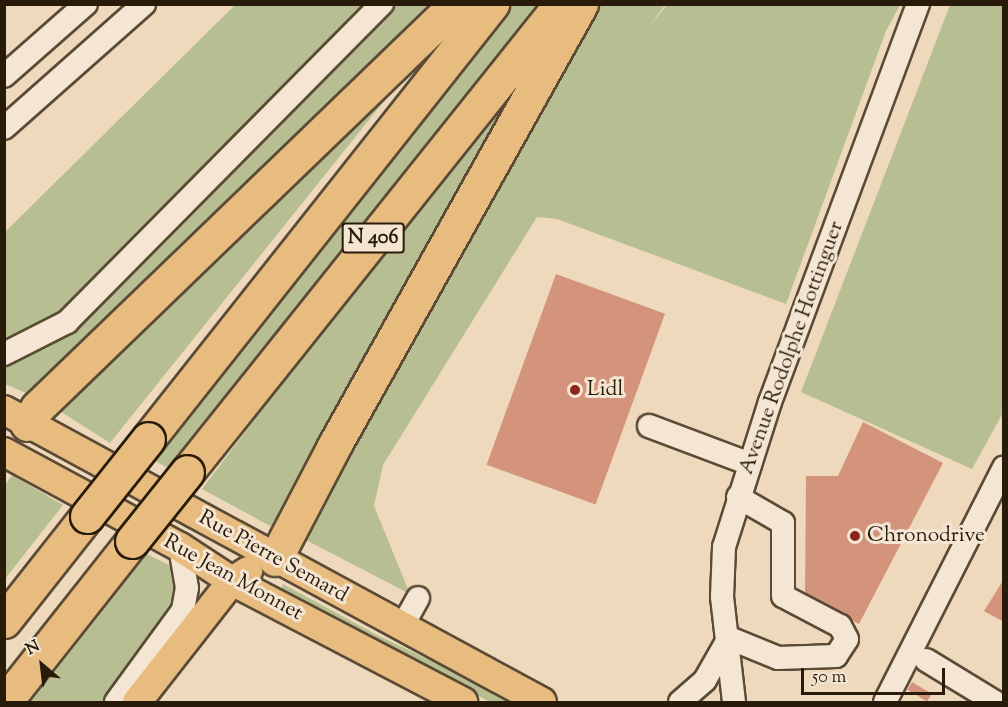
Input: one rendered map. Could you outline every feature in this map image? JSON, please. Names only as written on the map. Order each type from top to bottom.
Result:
[{"type":"highway","points":[[16,417],[37,408],[456,4]]},
{"type":"highway","name":"N 406","points":[[4,621],[492,4]]},
{"type":"highway","name":"N 406","points":[[5,702],[560,4]]},
{"type":"highway","points":[[275,559],[333,446],[581,4]]},
{"type":"main road","points":[[7,456],[16,417]]},
{"type":"main road","name":"Rue Pierre Semard","points":[[16,417],[542,702]]},
{"type":"main road","name":"Rue Jean Monnet","points":[[7,456],[180,548],[232,580],[463,702]]},
{"type":"main road","points":[[136,702],[232,580],[275,559]]},
{"type":"street","points":[[4,76],[86,4]]},
{"type":"street","points":[[4,128],[144,4]]},
{"type":"street","points":[[4,354],[67,322],[382,4]]},
{"type":"street","name":"Avenue Rodolphe Hottinguer","points":[[734,702],[729,638],[722,597],[724,547],[738,497],[918,4]]},
{"type":"street","points":[[649,426],[750,464]]},
{"type":"street","points":[[885,702],[1004,467]]},
{"type":"street","points":[[680,702],[705,680],[729,638],[778,658],[836,656],[847,639],[840,626],[783,596],[783,523],[738,497]]},
{"type":"street","points":[[116,702],[183,610],[187,588],[180,548]]},
{"type":"street","points":[[402,627],[418,598]]},
{"type":"street","points":[[926,660],[995,702],[1004,690]]},
{"type":"green space","points":[[235,5],[372,5],[66,316],[5,346],[5,232]]},
{"type":"green space","points":[[395,5],[437,5],[28,394],[5,384],[5,359],[39,344]]},
{"type":"green space","points":[[511,5],[541,5],[172,470],[155,461]]},
{"type":"green space","points":[[600,5],[665,5],[648,28],[667,5],[900,5],[886,31],[786,304],[557,219],[537,217],[383,465],[374,506],[410,594],[304,539],[309,525],[567,48]]},
{"type":"green space","points":[[950,5],[1004,5],[1003,413],[972,469],[801,392]]},
{"type":"green space","points":[[405,75],[110,443],[55,408]]},
{"type":"green space","points":[[514,92],[274,528],[202,489],[383,250]]},
{"type":"green space","points":[[12,475],[63,505],[5,579],[5,485]]},
{"type":"green space","points":[[147,554],[169,565],[187,588],[114,702],[31,702]]},
{"type":"green space","points":[[283,584],[377,635],[518,702],[490,702],[281,589]]},
{"type":"building","name":"Lidl","points":[[556,274],[665,314],[596,504],[487,465]]},
{"type":"building","name":"Chronodrive","points":[[863,422],[943,463],[859,624],[805,596],[806,476],[838,476]]},
{"type":"building","points":[[1004,579],[1004,622],[984,611]]},
{"type":"building","points":[[912,682],[932,694],[927,702],[907,690]]},
{"type":"place","name":"Lidl","points":[[575,390]]},
{"type":"place","name":"Chronodrive","points":[[855,536]]}]
